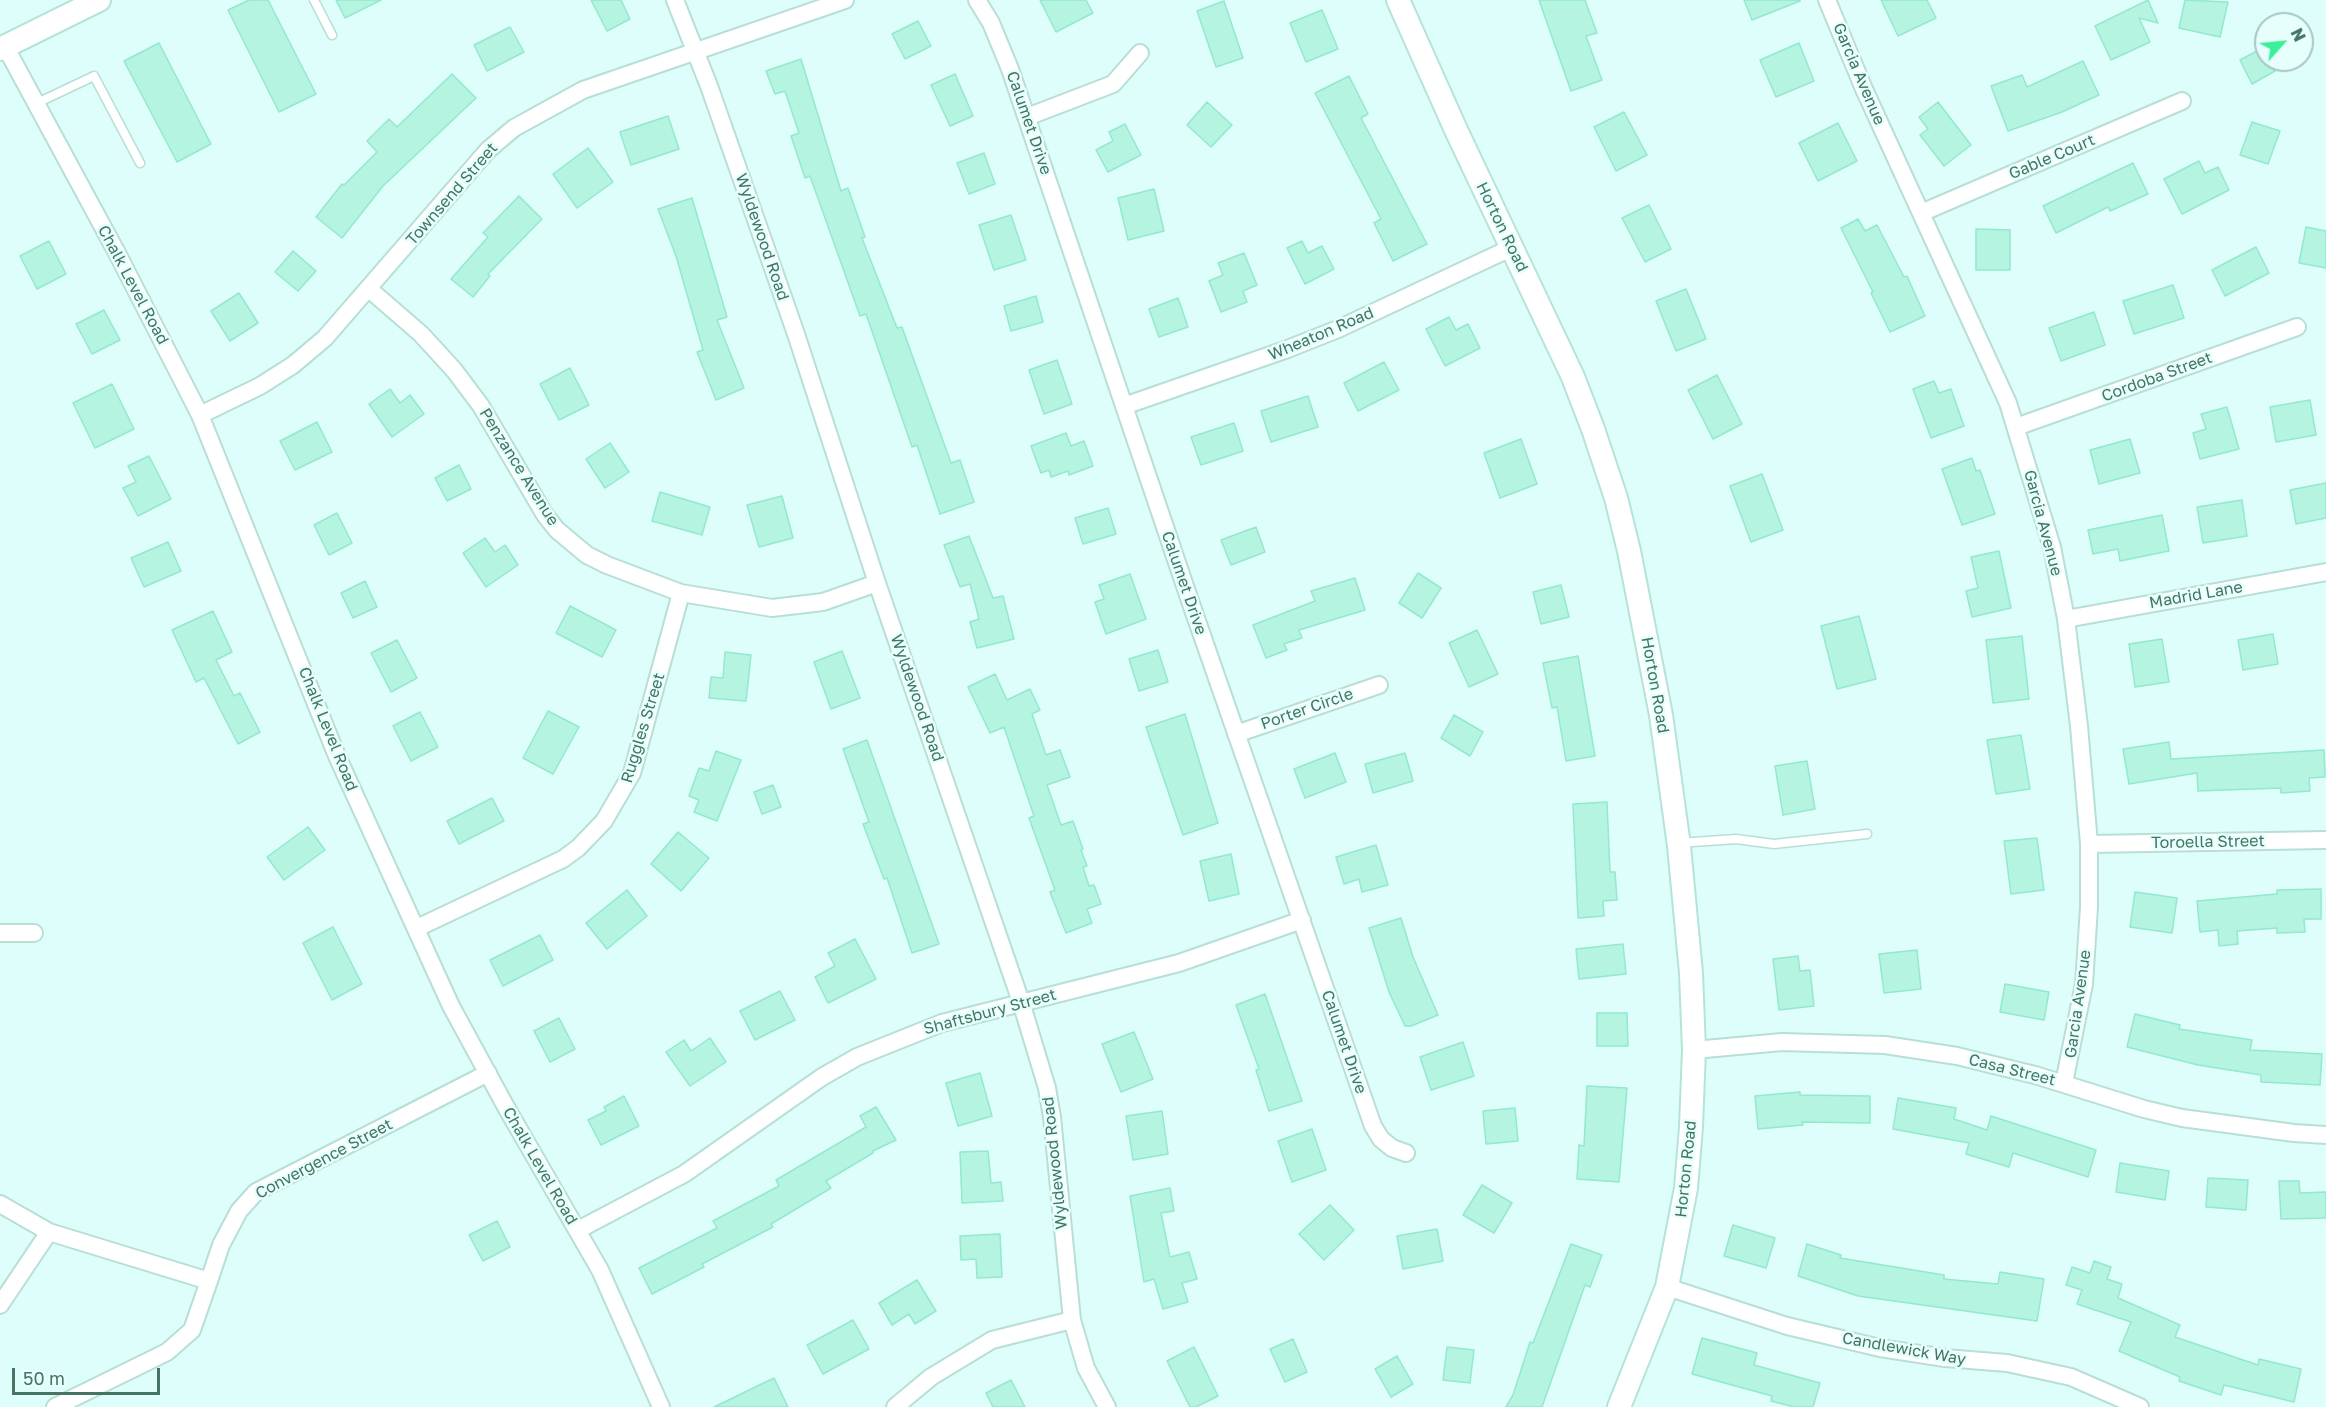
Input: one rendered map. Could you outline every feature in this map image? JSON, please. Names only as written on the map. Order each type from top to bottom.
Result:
[{"type":"street","points":[[3,48],[99,0]]},
{"type":"street","name":"Wyldewood Road","points":[[675,0],[696,51],[796,334],[877,583],[1021,1002],[1047,1088],[1052,1117],[1072,1320],[1086,1368],[1107,1407]]},
{"type":"street","name":"Townsend Street","points":[[200,415],[260,386],[293,365],[326,338],[488,150],[514,128],[545,108],[583,90],[845,0]]},
{"type":"street","name":"Calumet Drive","points":[[978,0],[1006,59],[1027,117],[1236,734],[1373,1126],[1381,1139],[1392,1148],[1406,1153]]},
{"type":"street","name":"Horton Road","points":[[1398,0],[1456,130],[1573,376],[1616,498],[1645,625],[1679,843],[1691,973],[1694,1050],[1686,1188],[1667,1287],[1619,1407]]},
{"type":"street","name":"Garcia Avenue","points":[[1827,0],[1860,80],[1987,354],[2016,426],[2052,548],[2066,619],[2079,726],[2089,844],[2089,907],[2084,984],[2064,1083]]},
{"type":"street","name":"Chalk Level Road","points":[[3,48],[117,253],[200,415],[337,756],[452,1006],[600,1270],[661,1407]]},
{"type":"street","points":[[1027,117],[1113,84],[1140,53]]},
{"type":"street","name":"Gable Court","points":[[1921,213],[2182,101]]},
{"type":"street","name":"Wheaton Road","points":[[1124,406],[1285,350],[1338,329],[1513,247]]},
{"type":"street","name":"Penzance Avenue","points":[[369,289],[421,334],[454,370],[481,406],[533,496],[557,530],[587,555],[606,566],[681,592],[772,608],[823,602],[877,583]]},
{"type":"street","name":"Cordoba Street","points":[[2016,426],[2298,327]]},
{"type":"street","name":"Madrid Lane","points":[[2066,619],[2326,572]]},
{"type":"street","name":"Ruggles Street","points":[[417,928],[563,859],[578,848],[604,821],[632,773],[681,592]]},
{"type":"street","name":"Porter Circle","points":[[1236,734],[1379,685]]},
{"type":"street","name":"Toroella Street","points":[[2089,844],[2326,840]]},
{"type":"street","name":"Shaftsbury Street","points":[[578,1230],[684,1174],[822,1077],[857,1057],[942,1023],[1179,963],[1302,920]]},
{"type":"street","points":[[0,933],[34,933]]},
{"type":"street","name":"Casa Street","points":[[1694,1050],[1782,1042],[1885,1045],[1957,1056],[2064,1083],[2144,1109],[2182,1118],[2294,1133],[2326,1134]]},
{"type":"street","name":"Convergence Street","points":[[55,1407],[166,1352],[192,1330],[221,1245],[239,1211],[256,1192],[488,1073]]},
{"type":"street","points":[[0,1204],[49,1232],[210,1281]]},
{"type":"street","points":[[0,1305],[49,1232]]},
{"type":"street","name":"Candlewick Way","points":[[1667,1287],[1787,1326],[1880,1348],[2007,1364],[2071,1377],[2140,1407]]},
{"type":"street","points":[[895,1407],[931,1377],[992,1340],[1072,1320]]},
{"type":"lane","points":[[314,0],[332,35]]},
{"type":"lane","points":[[35,105],[94,76],[140,163]]},
{"type":"lane","points":[[1679,843],[1736,839],[1774,844],[1866,834]]},
{"type":"building","points":[[249,0],[268,0],[316,94],[279,112],[228,10]]},
{"type":"building","points":[[336,0],[381,0],[345,18]]},
{"type":"building","points":[[591,0],[621,0],[630,19],[607,31]]},
{"type":"building","points":[[1040,0],[1086,0],[1093,13],[1056,32]]},
{"type":"building","points":[[1539,0],[1585,0],[1597,33],[1586,36],[1602,80],[1571,91]]},
{"type":"building","points":[[1744,0],[1800,0],[1800,1],[1752,20]]},
{"type":"building","points":[[1881,0],[1927,0],[1936,18],[1898,36]]},
{"type":"building","points":[[2148,0],[2158,23],[2139,18],[2150,42],[2111,60],[2095,26]]},
{"type":"building","points":[[2185,0],[2228,2],[2220,37],[2179,28]]},
{"type":"building","points":[[1224,1],[1243,58],[1216,67],[1197,11]]},
{"type":"building","points":[[1322,10],[1338,49],[1306,62],[1290,23]]},
{"type":"building","points":[[918,21],[931,46],[905,59],[892,34]]},
{"type":"building","points":[[510,27],[524,52],[487,71],[474,45]]},
{"type":"building","points":[[159,43],[211,144],[177,162],[124,61]]},
{"type":"building","points":[[1799,43],[1814,81],[1776,97],[1760,60]]},
{"type":"building","points":[[2254,53],[2254,72],[2273,72],[2252,84],[2240,60]]},
{"type":"building","points":[[801,59],[841,191],[848,188],[865,237],[862,238],[897,328],[902,327],[951,463],[960,460],[974,502],[940,514],[917,445],[912,447],[866,314],[860,316],[810,176],[805,178],[791,136],[799,133],[785,91],[775,94],[766,71]]},
{"type":"building","points":[[2083,61],[2099,95],[2062,112],[2008,131],[1991,86],[2022,75],[2027,87]]},
{"type":"building","points":[[452,74],[476,98],[383,186],[342,238],[316,217],[342,184],[344,185],[377,152],[367,141],[389,119],[397,127]]},
{"type":"building","points":[[955,74],[973,116],[950,126],[931,85]]},
{"type":"building","points":[[1349,76],[1368,114],[1361,118],[1427,244],[1393,261],[1374,223],[1381,219],[1315,93]]},
{"type":"building","points":[[1207,102],[1232,125],[1211,147],[1187,125]]},
{"type":"building","points":[[1938,102],[1971,145],[1944,166],[1920,135],[1928,129],[1919,117]]},
{"type":"building","points":[[1624,112],[1647,155],[1616,171],[1594,127]]},
{"type":"building","points":[[668,116],[679,149],[631,165],[620,132]]},
{"type":"building","points":[[2252,122],[2280,131],[2268,164],[2240,155]]},
{"type":"building","points":[[1838,123],[1857,161],[1818,181],[1799,143]]},
{"type":"building","points":[[1125,124],[1141,155],[1108,172],[1096,150],[1113,141],[1109,132]]},
{"type":"building","points":[[588,148],[613,182],[577,208],[553,174]]},
{"type":"building","points":[[984,153],[995,184],[969,194],[957,163]]},
{"type":"building","points":[[2199,161],[2205,173],[2218,167],[2229,190],[2182,214],[2164,179]]},
{"type":"building","points":[[2133,163],[2148,194],[2110,211],[2108,207],[2056,233],[2043,206]]},
{"type":"building","points":[[1154,189],[1164,231],[1128,240],[1118,198]]},
{"type":"building","points":[[519,196],[542,219],[488,274],[490,276],[473,297],[451,279],[488,237],[483,233]]},
{"type":"building","points":[[692,198],[727,317],[717,320],[744,388],[716,400],[697,352],[703,350],[676,256],[658,209]]},
{"type":"building","points":[[1649,205],[1671,249],[1645,262],[1622,218]]},
{"type":"building","points":[[1011,215],[1026,260],[994,270],[979,225]]},
{"type":"building","points":[[1858,219],[1865,231],[1877,225],[1904,277],[1907,276],[1925,316],[1890,332],[1841,228]]},
{"type":"building","points":[[2306,227],[2326,231],[2326,268],[2299,263]]},
{"type":"building","points":[[1976,229],[2010,230],[2010,270],[1976,270]]},
{"type":"building","points":[[49,241],[66,274],[37,289],[20,256]]},
{"type":"building","points":[[1302,241],[1308,253],[1322,246],[1334,269],[1305,284],[1287,248]]},
{"type":"building","points":[[2256,247],[2269,273],[2225,296],[2212,270]]},
{"type":"building","points":[[293,251],[316,271],[298,291],[275,272]]},
{"type":"building","points":[[1244,253],[1257,285],[1243,291],[1247,302],[1221,312],[1209,281],[1223,275],[1218,263]]},
{"type":"building","points":[[2173,285],[2184,318],[2134,334],[2123,301]]},
{"type":"building","points":[[1686,289],[1706,339],[1676,351],[1656,301]]},
{"type":"building","points":[[239,293],[258,323],[230,341],[211,311]]},
{"type":"building","points":[[1036,296],[1043,322],[1011,331],[1004,306]]},
{"type":"building","points":[[1178,298],[1188,327],[1159,337],[1149,309]]},
{"type":"building","points":[[104,310],[120,340],[92,354],[76,324]]},
{"type":"building","points":[[2094,312],[2105,345],[2061,361],[2049,328]]},
{"type":"building","points":[[1449,317],[1456,330],[1468,324],[1480,348],[1445,366],[1426,329]]},
{"type":"building","points":[[1057,360],[1072,404],[1044,414],[1029,370]]},
{"type":"building","points":[[1384,362],[1399,390],[1358,411],[1344,383]]},
{"type":"building","points":[[570,368],[589,405],[559,420],[540,384]]},
{"type":"building","points":[[1717,375],[1742,424],[1713,439],[1688,390]]},
{"type":"building","points":[[1934,381],[1939,393],[1951,389],[1964,426],[1931,438],[1913,389]]},
{"type":"building","points":[[112,384],[134,429],[95,448],[73,403]]},
{"type":"building","points":[[390,389],[400,403],[410,395],[424,414],[392,437],[369,404]]},
{"type":"building","points":[[1308,396],[1318,427],[1271,442],[1261,411]]},
{"type":"building","points":[[2310,400],[2316,435],[2276,442],[2270,407]]},
{"type":"building","points":[[2227,407],[2239,449],[2200,459],[2193,433],[2206,429],[2201,414]]},
{"type":"building","points":[[317,422],[332,452],[295,470],[280,441]]},
{"type":"building","points":[[1234,423],[1243,451],[1201,465],[1191,437]]},
{"type":"building","points":[[1066,433],[1071,446],[1084,441],[1093,466],[1069,475],[1068,471],[1051,477],[1049,470],[1041,473],[1031,446]]},
{"type":"building","points":[[1521,439],[1537,484],[1500,498],[1484,453]]},
{"type":"building","points":[[2130,439],[2140,473],[2099,484],[2090,450]]},
{"type":"building","points":[[610,443],[629,472],[605,488],[586,459]]},
{"type":"building","points":[[149,456],[171,499],[138,516],[123,488],[136,482],[128,466]]},
{"type":"building","points":[[1972,458],[1976,471],[1980,470],[1995,514],[1962,525],[1942,469]]},
{"type":"building","points":[[459,465],[471,489],[447,501],[435,478]]},
{"type":"building","points":[[1762,474],[1783,530],[1751,542],[1730,486]]},
{"type":"building","points":[[2326,483],[2326,518],[2296,524],[2290,490]]},
{"type":"building","points":[[660,492],[710,507],[702,535],[652,521]]},
{"type":"building","points":[[782,496],[793,538],[759,547],[747,505]]},
{"type":"building","points":[[2242,500],[2247,536],[2203,543],[2197,507]]},
{"type":"building","points":[[1108,508],[1116,534],[1083,544],[1075,518]]},
{"type":"building","points":[[337,513],[352,543],[329,555],[314,525]]},
{"type":"building","points":[[2162,515],[2169,551],[2120,561],[2118,549],[2093,554],[2088,530]]},
{"type":"building","points":[[1256,527],[1265,552],[1231,565],[1221,540]]},
{"type":"building","points":[[969,536],[993,598],[1003,596],[1014,639],[977,648],[970,622],[979,619],[970,584],[960,587],[944,545]]},
{"type":"building","points":[[485,538],[495,552],[505,545],[518,565],[486,587],[463,553]]},
{"type":"building","points":[[168,542],[181,571],[144,587],[131,558]]},
{"type":"building","points":[[1999,551],[2011,608],[1972,617],[1966,591],[1978,588],[1971,557]]},
{"type":"building","points":[[1418,573],[1441,588],[1422,618],[1399,603]]},
{"type":"building","points":[[1130,574],[1146,619],[1106,634],[1095,602],[1104,599],[1099,585]]},
{"type":"building","points":[[1355,578],[1365,610],[1299,630],[1302,638],[1284,644],[1287,650],[1266,658],[1253,625],[1315,601],[1311,591]]},
{"type":"building","points":[[365,581],[377,607],[353,618],[341,593]]},
{"type":"building","points":[[1561,585],[1569,617],[1541,624],[1533,592]]},
{"type":"building","points":[[570,606],[616,630],[602,657],[556,633]]},
{"type":"building","points":[[213,611],[232,652],[216,660],[234,696],[240,693],[260,732],[238,744],[204,678],[196,682],[172,630]]},
{"type":"building","points":[[1859,616],[1876,679],[1837,689],[1821,626]]},
{"type":"building","points":[[1477,630],[1498,674],[1469,687],[1449,643]]},
{"type":"building","points":[[2273,634],[2278,664],[2243,670],[2238,640]]},
{"type":"building","points":[[2022,636],[2029,699],[1993,703],[1986,640]]},
{"type":"building","points":[[2162,639],[2169,682],[2135,687],[2129,644]]},
{"type":"building","points":[[397,640],[417,678],[391,692],[371,653]]},
{"type":"building","points":[[1158,650],[1168,682],[1139,691],[1129,659]]},
{"type":"building","points":[[842,651],[860,698],[831,709],[814,662]]},
{"type":"building","points":[[725,652],[751,655],[746,701],[709,698],[711,677],[723,678]]},
{"type":"building","points":[[1578,656],[1595,756],[1566,761],[1557,707],[1552,708],[1543,663]]},
{"type":"building","points":[[995,674],[1007,700],[1030,689],[1040,710],[1032,714],[1046,755],[1060,750],[1070,777],[1047,785],[1061,825],[1073,821],[1083,849],[1081,850],[1087,866],[1083,867],[1089,886],[1094,885],[1101,904],[1087,909],[1092,923],[1066,933],[1050,892],[1055,890],[1029,818],[1034,816],[1004,727],[990,733],[968,687]]},
{"type":"building","points":[[548,711],[579,727],[553,774],[523,758]]},
{"type":"building","points":[[420,712],[438,747],[411,761],[393,726]]},
{"type":"building","points":[[1185,714],[1218,823],[1183,835],[1146,727]]},
{"type":"building","points":[[1454,715],[1483,732],[1470,756],[1441,738]]},
{"type":"building","points":[[2021,735],[2030,789],[1996,794],[1987,740]]},
{"type":"building","points":[[867,740],[939,944],[912,953],[887,878],[884,879],[863,824],[869,822],[843,749]]},
{"type":"building","points":[[2169,742],[2171,759],[2324,750],[2325,777],[2309,778],[2310,791],[2281,793],[2281,788],[2198,791],[2197,773],[2129,784],[2123,749]]},
{"type":"building","points":[[716,751],[741,760],[717,821],[694,812],[699,800],[689,796],[699,768],[709,771]]},
{"type":"building","points":[[1335,753],[1346,782],[1305,798],[1294,769]]},
{"type":"building","points":[[1405,753],[1413,781],[1373,793],[1365,764]]},
{"type":"building","points":[[1807,761],[1815,809],[1783,815],[1775,766]]},
{"type":"building","points":[[773,785],[781,807],[762,814],[754,792]]},
{"type":"building","points":[[492,798],[504,821],[459,844],[447,821]]},
{"type":"building","points":[[1607,802],[1610,872],[1615,872],[1617,900],[1603,901],[1604,916],[1578,918],[1573,804]]},
{"type":"building","points":[[308,827],[325,850],[284,880],[267,857]]},
{"type":"building","points":[[678,832],[709,858],[681,891],[651,864]]},
{"type":"building","points":[[2037,838],[2044,890],[2011,894],[2004,841]]},
{"type":"building","points":[[1376,845],[1388,885],[1362,892],[1359,879],[1344,884],[1336,857]]},
{"type":"building","points":[[1231,854],[1239,894],[1209,901],[1200,861]]},
{"type":"building","points":[[2321,889],[2321,919],[2304,919],[2305,932],[2277,933],[2277,928],[2237,931],[2238,944],[2219,946],[2218,930],[2200,932],[2197,901],[2277,894],[2277,890]]},
{"type":"building","points":[[627,890],[647,916],[607,949],[586,923]]},
{"type":"building","points":[[2135,892],[2177,898],[2172,933],[2130,927]]},
{"type":"building","points":[[1401,918],[1413,957],[1438,1015],[1411,1026],[1405,1026],[1389,992],[1369,928]]},
{"type":"building","points":[[333,927],[362,984],[332,1000],[303,943]]},
{"type":"building","points":[[540,935],[553,960],[503,986],[490,960]]},
{"type":"building","points":[[855,939],[876,979],[828,1003],[815,977],[835,966],[828,953]]},
{"type":"building","points":[[1623,944],[1626,974],[1579,979],[1576,949]]},
{"type":"building","points":[[1917,950],[1921,989],[1884,993],[1879,954]]},
{"type":"building","points":[[1798,956],[1800,971],[1810,970],[1814,1006],[1779,1010],[1773,959]]},
{"type":"building","points":[[2005,984],[2049,992],[2044,1020],[2000,1012]]},
{"type":"building","points":[[780,991],[795,1020],[755,1040],[740,1011]]},
{"type":"building","points":[[1265,994],[1302,1101],[1269,1111],[1256,1070],[1259,1069],[1236,1005]]},
{"type":"building","points":[[1597,1013],[1627,1013],[1628,1046],[1597,1046]]},
{"type":"building","points":[[2135,1014],[2180,1025],[2179,1029],[2252,1040],[2250,1050],[2322,1054],[2320,1085],[2261,1082],[2261,1075],[2198,1065],[2127,1047]]},
{"type":"building","points":[[559,1018],[575,1049],[550,1062],[534,1031]]},
{"type":"building","points":[[1134,1032],[1153,1079],[1121,1092],[1102,1044]]},
{"type":"building","points":[[710,1038],[726,1062],[690,1086],[666,1052],[684,1040],[691,1051]]},
{"type":"building","points":[[1463,1042],[1474,1076],[1431,1090],[1420,1057]]},
{"type":"building","points":[[980,1073],[992,1116],[958,1126],[946,1083]]},
{"type":"building","points":[[1587,1086],[1627,1088],[1619,1182],[1577,1179],[1579,1145],[1584,1146]]},
{"type":"building","points":[[1800,1092],[1800,1095],[1870,1096],[1870,1123],[1802,1122],[1803,1125],[1758,1129],[1755,1096]]},
{"type":"building","points":[[624,1096],[639,1126],[601,1145],[588,1120],[606,1111],[604,1107]]},
{"type":"building","points":[[1898,1098],[1956,1108],[1954,1119],[1987,1130],[1991,1116],[2096,1150],[2088,1177],[2013,1153],[2009,1167],[1966,1154],[1969,1143],[1893,1129]]},
{"type":"building","points":[[876,1107],[896,1140],[873,1151],[826,1181],[831,1188],[771,1224],[773,1227],[702,1264],[704,1267],[652,1294],[639,1268],[717,1228],[713,1221],[779,1186],[776,1180],[866,1127],[860,1116]]},
{"type":"building","points":[[1515,1108],[1518,1141],[1486,1144],[1483,1111]]},
{"type":"building","points":[[1162,1111],[1168,1154],[1133,1160],[1126,1116]]},
{"type":"building","points":[[1312,1129],[1326,1170],[1292,1182],[1278,1141]]},
{"type":"building","points":[[988,1151],[991,1183],[1001,1182],[1003,1201],[962,1203],[960,1152]]},
{"type":"building","points":[[2120,1163],[2169,1171],[2165,1200],[2116,1192]]},
{"type":"building","points":[[2208,1178],[2248,1180],[2246,1210],[2206,1207]]},
{"type":"building","points":[[2279,1181],[2299,1181],[2300,1193],[2326,1192],[2326,1218],[2281,1219]]},
{"type":"building","points":[[1482,1185],[1512,1203],[1494,1233],[1463,1215]]},
{"type":"building","points":[[1170,1188],[1174,1211],[1161,1213],[1170,1257],[1189,1252],[1197,1279],[1182,1283],[1188,1302],[1163,1309],[1154,1279],[1144,1282],[1130,1196]]},
{"type":"building","points":[[1330,1205],[1354,1230],[1324,1260],[1299,1234]]},
{"type":"building","points":[[497,1221],[510,1247],[483,1261],[469,1235]]},
{"type":"building","points":[[1733,1225],[1775,1238],[1766,1268],[1724,1256]]},
{"type":"building","points":[[1437,1229],[1443,1261],[1403,1269],[1397,1236]]},
{"type":"building","points":[[1000,1234],[1002,1277],[977,1278],[976,1259],[961,1260],[960,1236]]},
{"type":"building","points":[[1571,1244],[1602,1255],[1590,1287],[1585,1285],[1542,1407],[1506,1407],[1513,1395],[1530,1342],[1533,1343]]},
{"type":"building","points":[[1807,1244],[1841,1255],[1840,1258],[1944,1275],[1944,1279],[1998,1284],[2000,1272],[2044,1279],[2037,1321],[1858,1296],[1798,1276]]},
{"type":"building","points":[[2094,1261],[2111,1267],[2107,1279],[2122,1284],[2118,1298],[2180,1325],[2175,1337],[2258,1365],[2259,1359],[2301,1369],[2294,1402],[2224,1385],[2221,1395],[2179,1381],[2180,1377],[2119,1351],[2131,1322],[2077,1304],[2082,1290],[2066,1285],[2072,1267],[2090,1273]]},
{"type":"building","points":[[917,1280],[936,1311],[915,1324],[909,1314],[892,1325],[879,1303]]},
{"type":"building","points":[[853,1320],[869,1349],[823,1374],[807,1345]]},
{"type":"building","points":[[1702,1338],[1757,1353],[1754,1365],[1820,1383],[1813,1407],[1794,1407],[1771,1401],[1772,1396],[1692,1374]]},
{"type":"building","points":[[1293,1339],[1307,1372],[1285,1382],[1270,1349]]},
{"type":"building","points":[[1194,1347],[1218,1396],[1196,1407],[1190,1407],[1167,1361]]},
{"type":"building","points":[[1447,1347],[1474,1350],[1470,1383],[1443,1380]]},
{"type":"building","points":[[1397,1356],[1413,1384],[1391,1397],[1375,1369]]},
{"type":"building","points":[[774,1378],[788,1407],[714,1407]]},
{"type":"building","points":[[1011,1380],[1025,1407],[993,1407],[986,1393]]}]
